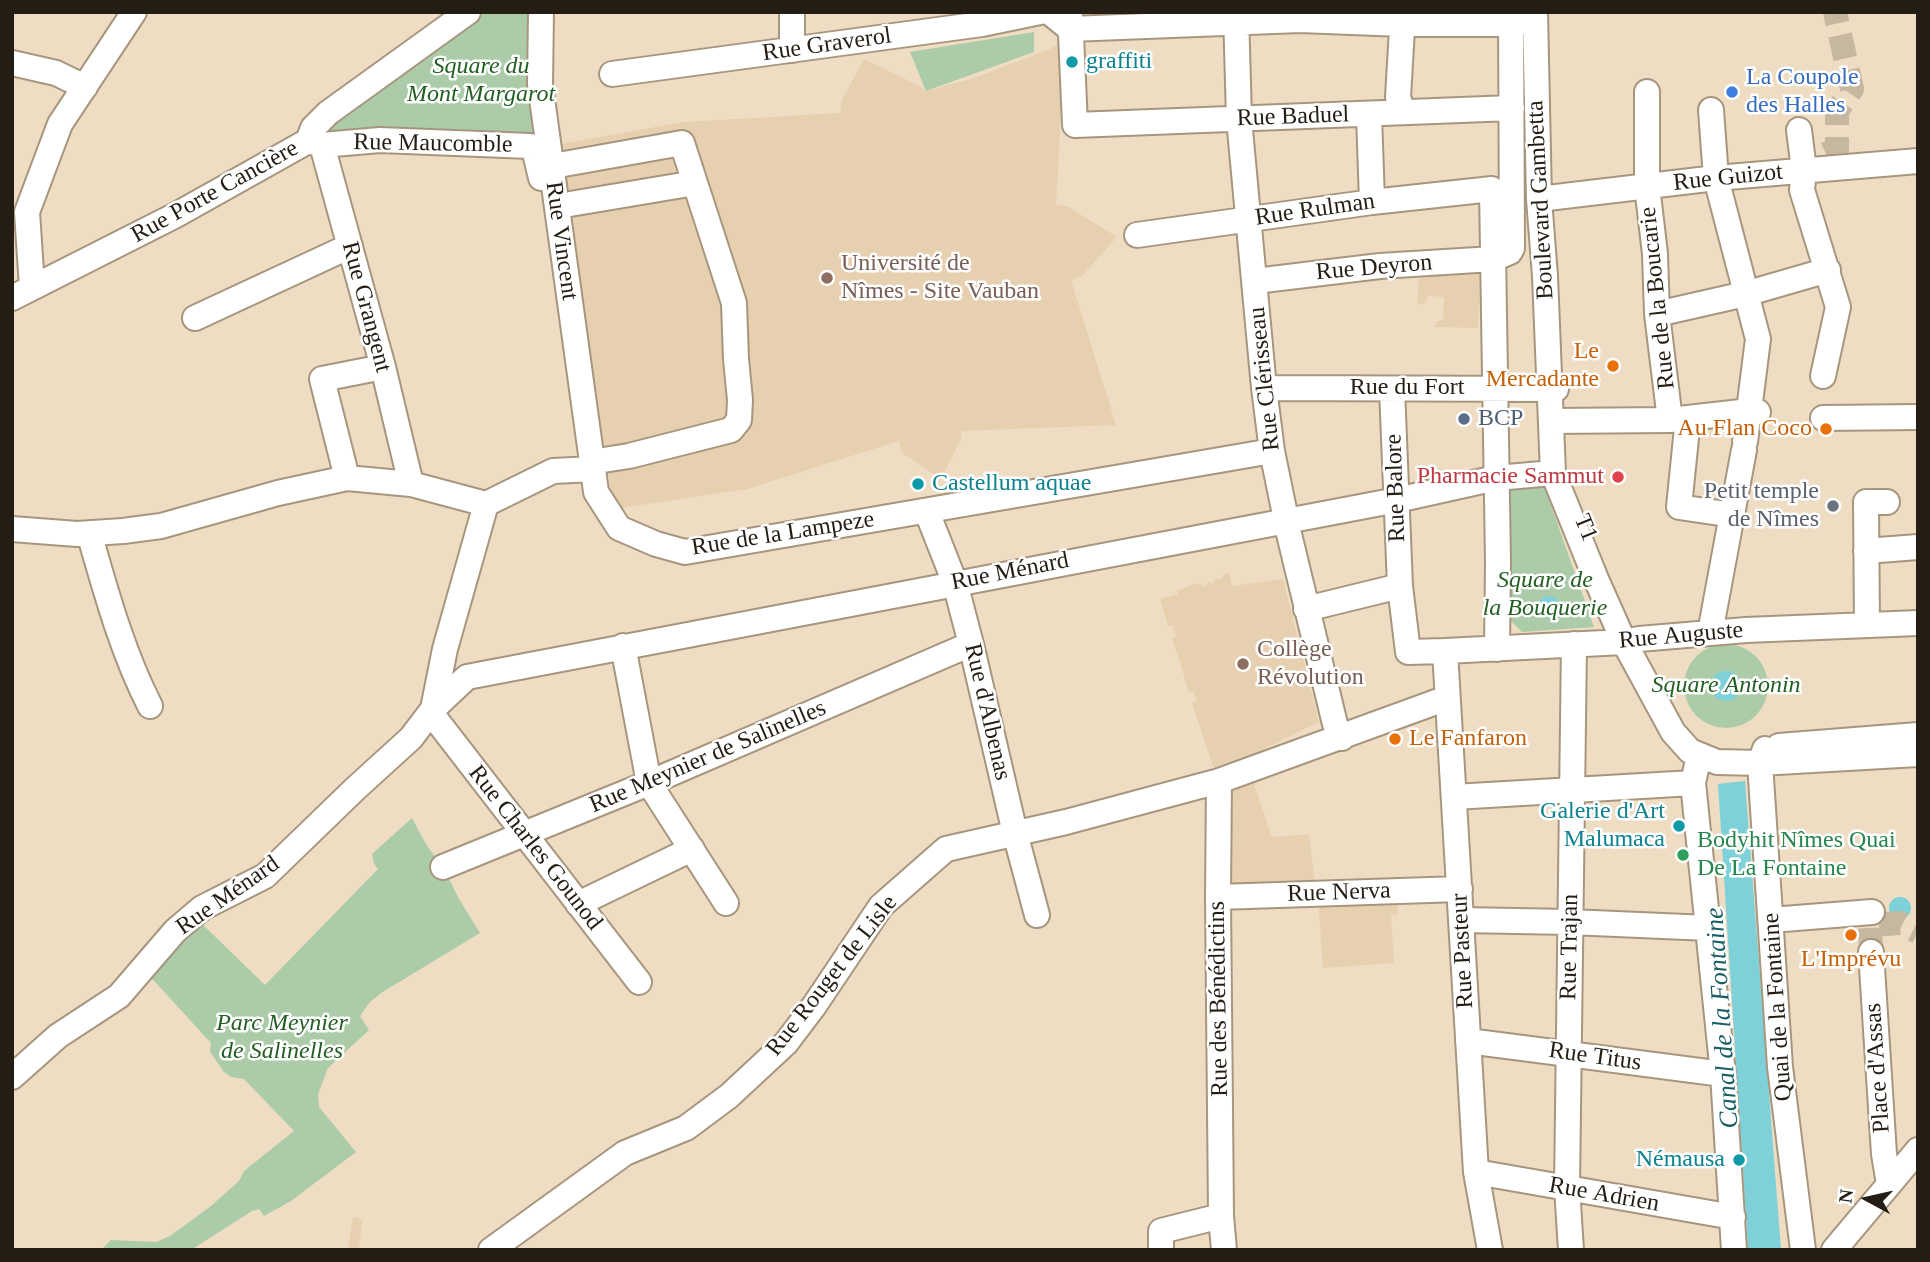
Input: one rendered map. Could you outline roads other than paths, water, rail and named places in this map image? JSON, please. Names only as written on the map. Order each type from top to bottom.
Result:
[{"type":"street","points":[[22,292],[27,212],[60,124],[134,12]]},
{"type":"street","name":"Rue Porte Cancière","points":[[22,292],[315,143],[313,128],[328,113],[468,12]]},
{"type":"street","name":"Rue Vincent","points":[[541,12],[540,84],[592,466]]},
{"type":"street","points":[[792,12],[792,50]]},
{"type":"street","name":"Rue Graverol","points":[[612,74],[792,50],[983,18],[1041,12]]},
{"type":"street","points":[[1049,12],[1070,21],[1527,16]]},
{"type":"street","name":"Boulevard Gambetta","points":[[1493,259],[1510,252],[1512,248],[1527,16]]},
{"type":"street","name":"Boulevard Gambetta","points":[[1527,16],[1543,199],[1553,388]]},
{"type":"street","name":"Rue Clérisseau","points":[[1236,18],[1239,119],[1272,451],[1306,609],[1335,724],[1342,738]]},
{"type":"street","points":[[1403,18],[1398,97],[1403,112]]},
{"type":"street","name":"Rue Baduel","points":[[1070,21],[1075,125],[1403,112],[1519,114]]},
{"type":"street","points":[[12,63],[56,74],[81,93]]},
{"type":"street","points":[[12,78],[81,93]]},
{"type":"street","name":"Rue de la Boucarie","points":[[1647,92],[1647,187],[1655,254],[1657,314],[1679,419],[1679,508],[1733,515]]},
{"type":"street","points":[[1710,110],[1716,178],[1758,339],[1754,412],[1745,446],[1710,633]]},
{"type":"street","points":[[1369,114],[1372,202]]},
{"type":"street","points":[[1519,114],[1536,237],[1545,276]]},
{"type":"street","points":[[1799,130],[1818,162],[1801,190],[1838,307],[1823,376]]},
{"type":"street","name":"Rue Maucomble","points":[[315,143],[380,140],[530,146],[536,153],[572,322]]},
{"type":"street","name":"Rue Grangent","points":[[315,143],[350,246],[411,484]]},
{"type":"street","points":[[12,529],[77,534],[161,526],[278,492],[347,478],[411,484],[485,505],[553,471],[592,466],[731,430],[738,420],[740,400],[734,303],[682,143],[564,164]]},
{"type":"street","name":"Rue Guizot","points":[[1543,199],[1716,178],[1818,162],[1918,161]]},
{"type":"street","points":[[570,204],[695,183]]},
{"type":"street","name":"Boulevard Gambetta","points":[[1492,189],[1497,649]]},
{"type":"street","name":"Rue Rulman","points":[[1137,235],[1372,202],[1492,189]]},
{"type":"street","points":[[1543,199],[1555,420],[1553,472],[1596,579],[1673,733],[1682,744],[1717,762],[1918,735]]},
{"type":"street","points":[[195,318],[350,246]]},
{"type":"street","name":"Rue Deyron","points":[[1255,281],[1380,266],[1493,259]]},
{"type":"street","points":[[1657,314],[1745,294],[1828,270]]},
{"type":"street","points":[[347,478],[322,379],[383,367]]},
{"type":"street","name":"Rue du Fort","points":[[1264,388],[1553,388]]},
{"type":"street","name":"Rue Balore","points":[[1392,390],[1400,586],[1408,652],[1445,651]]},
{"type":"street","points":[[1555,420],[1679,419],[1754,412]]},
{"type":"street","points":[[1823,418],[1918,418]]},
{"type":"street","name":"T1","points":[[1555,420],[1563,473],[1629,641],[1674,712],[1699,740],[1726,749],[1763,755]]},
{"type":"street","name":"Rue de la Lampeze","points":[[592,466],[596,492],[619,528],[656,544],[685,552],[1272,451]]},
{"type":"street","name":"Rue Ménard","points":[[440,670],[467,677],[1396,500],[1496,478],[1553,472]]},
{"type":"street","points":[[1867,625],[1866,502],[1887,502]]},
{"type":"street","points":[[432,711],[445,649],[485,505]]},
{"type":"street","name":"Rue d'Albenas","points":[[927,512],[955,583],[1037,915]]},
{"type":"street","points":[[89,533],[113,617],[135,676],[150,706]]},
{"type":"street","points":[[1866,551],[1918,547]]},
{"type":"street","points":[[1306,609],[1400,586]]},
{"type":"street","name":"Rue Auguste","points":[[1445,651],[1629,641],[1710,633],[1918,623]]},
{"type":"street","name":"Rue Meynier de Salinelles","points":[[443,867],[649,783],[971,644]]},
{"type":"street","name":"Rue Trajan","points":[[1571,1250],[1567,1188],[1574,644]]},
{"type":"street","points":[[623,646],[649,783],[726,903]]},
{"type":"street","name":"Rue Pasteur","points":[[1445,651],[1476,1172],[1490,1250]]},
{"type":"street","name":"Rue Ménard","points":[[12,1077],[58,1036],[119,996],[175,931],[202,908],[265,876],[411,738],[432,711],[467,677]]},
{"type":"street","name":"Rue Rouget de Lisle","points":[[491,1250],[625,1153],[686,1128],[729,1096],[786,1043],[881,906],[946,849],[1066,822],[1219,781],[1447,698]]},
{"type":"street","name":"Rue Charles Gounod","points":[[432,711],[639,982]]},
{"type":"street","points":[[1763,755],[1918,754]]},
{"type":"street","points":[[1699,755],[1693,783],[1723,1074],[1734,1250]]},
{"type":"street","points":[[1763,755],[1783,777],[1839,771]]},
{"type":"street","name":"Quai de la Fontaine","points":[[1763,755],[1780,1067],[1803,1250]]},
{"type":"street","name":"Rue des Bénédictins","points":[[1219,781],[1221,1216],[1224,1250]]},
{"type":"street","points":[[1454,797],[1693,783]]},
{"type":"street","points":[[578,904],[692,849]]},
{"type":"street","name":"Rue Nerva","points":[[1218,897],[1460,889]]},
{"type":"street","points":[[1772,920],[1872,912]]},
{"type":"street","points":[[1462,920],[1709,928]]},
{"type":"street","name":"Place d'Assas","points":[[1871,952],[1884,1154],[1889,1184]]},
{"type":"street","name":"Rue Titus","points":[[1468,1041],[1723,1074]]},
{"type":"street","points":[[1834,1250],[1918,1150]]},
{"type":"street","name":"Rue Adrien","points":[[1476,1172],[1733,1217]]},
{"type":"street","points":[[1160,1250],[1161,1231],[1221,1216]]},
{"type":"water","points":[[1549,596],[1557,599],[1560,607],[1557,615],[1549,618],[1541,615],[1538,607],[1541,599]]},
{"type":"water","points":[[1726,671],[1732,672],[1740,680],[1740,692],[1732,700],[1726,701],[1720,700],[1712,692],[1711,686],[1712,680],[1720,672]]},
{"type":"water","points":[[1745,781],[1781,1250],[1748,1250],[1718,784]]},
{"type":"water","points":[[1900,897],[1908,900],[1911,908],[1908,916],[1900,919],[1892,916],[1889,908],[1892,900]]},
{"type":"tunnel","points":[[1826,154],[1837,149],[1837,111],[1852,89],[1835,12]]},
{"type":"tunnel","points":[[1871,952],[1870,925],[1900,923],[1918,932]]},
{"type":"place","name":"graffiti","points":[[1072,62]]},
{"type":"place","name":"La Coupole des Halles","points":[[1732,92]]},
{"type":"place","name":"Université de Nîmes - Site Vauban","points":[[827,278]]},
{"type":"place","name":"Le Mercadante","points":[[1613,366]]},
{"type":"place","name":"BCP","points":[[1464,419]]},
{"type":"place","name":"Au Flan Coco","points":[[1826,429]]},
{"type":"place","name":"Pharmacie Sammut","points":[[1618,477]]},
{"type":"place","name":"Castellum aquae","points":[[918,484]]},
{"type":"place","name":"Petit temple de Nîmes","points":[[1833,506]]},
{"type":"place","name":"Collège Révolution","points":[[1243,664]]},
{"type":"place","name":"Le Fanfaron","points":[[1395,739]]},
{"type":"place","name":"Galerie d'Art Malumaca","points":[[1679,826]]},
{"type":"place","name":"Bodyhit Nîmes Quai De La Fontaine","points":[[1683,855]]},
{"type":"place","name":"L'Imprévu","points":[[1851,935]]},
{"type":"place","name":"Némausa","points":[[1739,1160]]},
{"type":"park label","name":"Square du Mont Margarot","points":[[481,81]]},
{"type":"park label","name":"Square de la Bouquerie","points":[[1545,595]]},
{"type":"park label","name":"Square Antonin","points":[[1726,686]]},
{"type":"park label","name":"Parc Meynier de Salinelles","points":[[282,1038]]},
{"type":"water label","name":"Canal de la Fontaine","points":[[1723,1018]]}]
